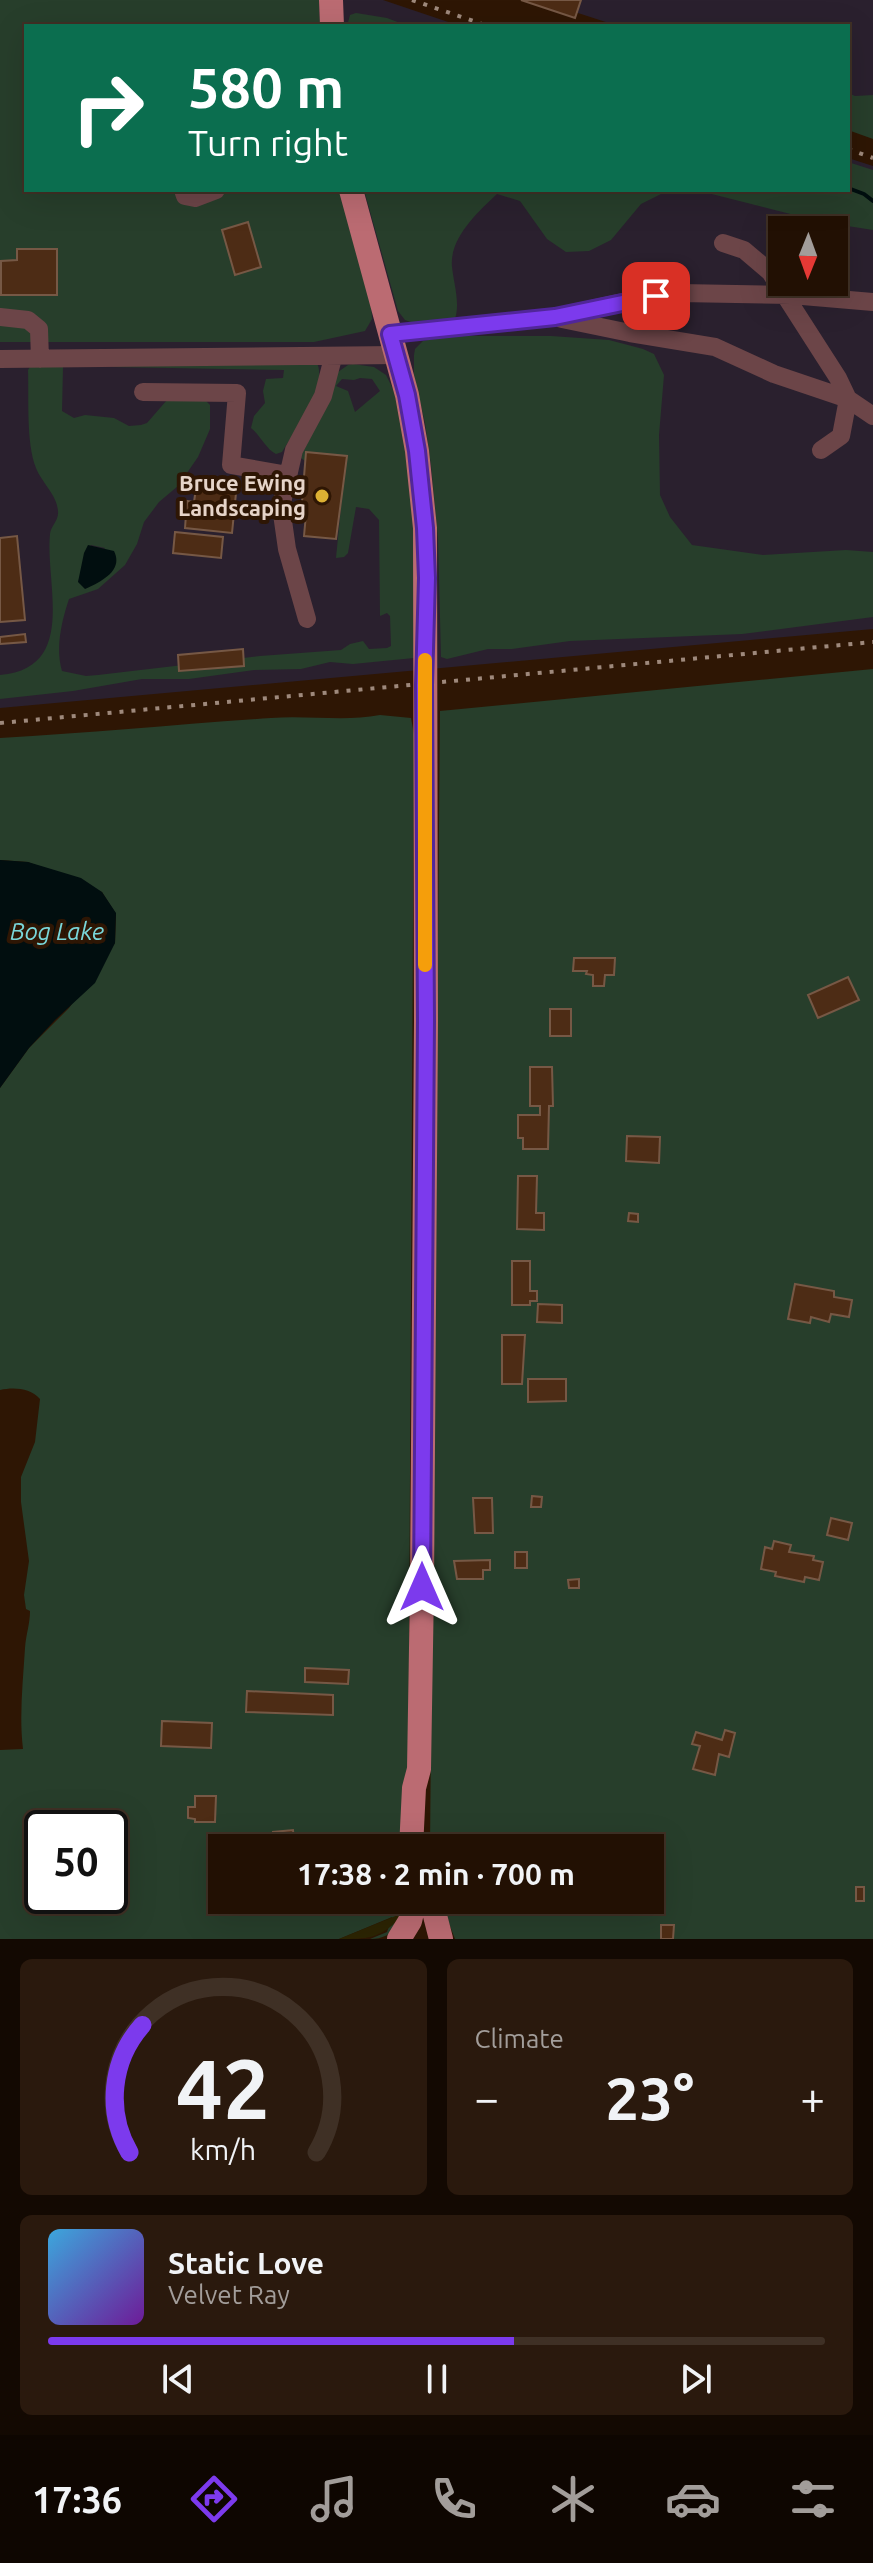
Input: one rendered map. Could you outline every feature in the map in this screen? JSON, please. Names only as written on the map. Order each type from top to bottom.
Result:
[{"type":"main road","points":[[331,0],[332,24]]},
{"type":"main road","points":[[352,192],[407,395],[425,528],[426,1034],[419,1769],[423,1789],[423,1834]]},
{"type":"main road","points":[[412,1834],[414,1788],[419,1769]]},
{"type":"main road","points":[[399,1939],[412,1914]]},
{"type":"main road","points":[[435,1914],[441,1939]]},
{"type":"lane","points":[[184,192],[185,196],[195,198],[211,192]]},
{"type":"lane","points":[[723,243],[744,250],[768,270]]},
{"type":"lane","points":[[0,359],[333,358],[680,293],[768,295]]},
{"type":"lane","points":[[785,296],[838,378],[848,399],[841,436],[821,450]]},
{"type":"lane","points":[[797,296],[873,302]]},
{"type":"lane","points":[[0,317],[28,320],[39,329],[40,359]]},
{"type":"lane","points":[[555,317],[715,347],[774,374],[848,399],[873,416]]},
{"type":"lane","points":[[307,619],[287,549],[281,507],[294,450],[323,396],[333,358]]},
{"type":"lane","points":[[143,392],[237,393],[231,465],[288,475]]},
{"type":"shaded area","points":[[0,0],[383,0],[454,24],[24,24],[24,192],[850,192],[850,159],[873,166],[873,629],[0,708]]},
{"type":"shaded area","points":[[538,0],[873,0],[873,109],[850,102],[850,24],[612,24]]},
{"type":"green space","points":[[0,0],[319,0],[320,24],[24,24],[24,192],[342,192],[371,299],[372,319],[365,331],[314,342],[0,342]]},
{"type":"green space","points":[[356,13],[387,18],[403,24],[348,24],[350,15]]},
{"type":"green space","points":[[850,94],[873,95],[873,139],[850,131]]},
{"type":"green space","points":[[850,163],[873,170],[873,230],[848,226],[848,216],[798,216],[704,192],[850,192]]},
{"type":"green space","points":[[365,192],[669,192],[641,204],[611,240],[589,251],[566,252],[547,239],[520,201],[497,194],[466,226],[455,246],[452,256],[457,302],[454,322],[422,326],[405,320],[398,311]]},
{"type":"green space","points":[[447,336],[551,336],[609,340],[654,354],[664,375],[659,435],[660,495],[670,517],[692,545],[763,555],[846,550],[873,552],[873,617],[742,634],[570,641],[488,649],[447,659],[441,657],[438,539],[431,465],[414,375],[414,355],[415,349],[423,341]]},
{"type":"green space","points":[[113,360],[316,361],[319,371],[315,394],[302,420],[282,452],[276,454],[251,428],[254,416],[265,403],[263,391],[266,379],[283,378],[284,370],[113,367]]},
{"type":"green space","points":[[31,365],[63,367],[62,411],[74,418],[85,415],[114,418],[129,426],[141,425],[147,423],[167,400],[206,401],[210,405],[210,429],[198,457],[178,486],[159,502],[144,522],[137,544],[125,565],[98,589],[69,599],[59,644],[62,671],[98,675],[341,650],[363,641],[369,649],[391,646],[390,616],[387,613],[380,616],[379,520],[369,509],[356,507],[348,553],[336,558],[346,456],[307,452],[305,461],[301,458],[303,443],[338,372],[348,365],[374,367],[386,375],[402,420],[415,522],[414,658],[353,664],[330,662],[301,669],[254,670],[189,679],[142,679],[0,699],[0,675],[24,669],[40,657],[49,641],[52,621],[50,534],[58,511],[33,458],[28,407],[28,370]],"holes":[[[342,379],[372,379],[380,391],[355,412],[348,391],[336,386]],[[91,545],[105,548],[78,582]]]},
{"type":"green space","points":[[873,669],[873,1939],[455,1939],[445,1914],[664,1914],[664,1834],[430,1834],[440,711]]},
{"type":"green space","points":[[380,715],[411,718],[414,734],[408,1834],[208,1834],[208,1914],[405,1914],[392,1932],[370,1939],[387,1932],[392,1917],[339,1939],[0,1939],[0,1750],[23,1749],[22,1698],[30,1611],[26,1609],[24,1595],[29,1561],[21,1477],[35,1442],[40,1399],[22,1389],[0,1390],[0,1088],[29,1048],[69,1008],[115,943],[116,914],[102,892],[28,862],[0,860],[0,738],[271,718]]},
{"type":"sand","points":[[398,1915],[400,1918],[379,1934],[339,1939]]},
{"type":"water","points":[[88,545],[114,551],[116,564],[109,575],[85,589],[78,582]]},
{"type":"water","name":"Bog Lake","points":[[0,860],[28,862],[81,878],[102,892],[116,913],[115,943],[95,983],[29,1048],[0,1088]]},
{"type":"building","points":[[521,0],[581,0],[575,18]]},
{"type":"building","points":[[248,222],[261,267],[235,275],[222,230]]},
{"type":"building","points":[[17,249],[57,249],[57,295],[1,295],[1,261],[17,260]]},
{"type":"building","name":"Bruce Ewing Landscaping","points":[[306,452],[347,456],[336,539],[304,536],[306,514],[301,514]]},
{"type":"building","points":[[196,488],[236,493],[232,533],[185,528],[187,501],[194,502]]},
{"type":"building","points":[[175,532],[223,537],[221,558],[173,553]]},
{"type":"building","points":[[17,536],[25,620],[0,622],[0,538]]},
{"type":"building","points":[[25,634],[26,642],[0,644],[0,637]]},
{"type":"building","points":[[243,649],[244,666],[179,671],[178,655]]},
{"type":"building","points":[[574,958],[615,958],[614,975],[605,975],[604,986],[593,986],[593,975],[586,974],[587,971],[573,971]]},
{"type":"building","points":[[848,977],[859,1000],[818,1018],[808,995]]},
{"type":"building","points":[[550,1009],[571,1009],[571,1036],[550,1036]]},
{"type":"building","points":[[530,1067],[552,1067],[553,1106],[549,1106],[548,1149],[523,1149],[523,1138],[518,1138],[518,1115],[540,1115],[540,1106],[530,1106]]},
{"type":"building","points":[[627,1136],[660,1137],[659,1163],[626,1161]]},
{"type":"building","points":[[518,1176],[537,1176],[536,1213],[544,1213],[544,1230],[517,1229]]},
{"type":"building","points":[[629,1213],[638,1214],[638,1222],[628,1221]]},
{"type":"building","points":[[512,1261],[530,1261],[530,1291],[537,1291],[537,1301],[530,1301],[530,1305],[512,1305]]},
{"type":"building","points":[[795,1284],[834,1291],[834,1297],[852,1300],[849,1317],[831,1314],[829,1322],[811,1317],[810,1323],[788,1319]]},
{"type":"building","points":[[538,1304],[562,1305],[562,1323],[537,1322]]},
{"type":"building","points":[[502,1335],[525,1335],[522,1384],[502,1384]]},
{"type":"building","points":[[528,1379],[566,1379],[566,1401],[528,1402]]},
{"type":"building","points":[[532,1496],[542,1497],[541,1507],[531,1507]]},
{"type":"building","points":[[473,1498],[492,1498],[493,1533],[475,1533]]},
{"type":"building","points":[[831,1518],[852,1523],[848,1540],[827,1535]]},
{"type":"building","points":[[774,1541],[791,1545],[789,1552],[814,1556],[813,1560],[823,1562],[819,1580],[805,1577],[804,1582],[775,1576],[776,1572],[761,1569],[765,1547],[772,1549]]},
{"type":"building","points":[[515,1552],[527,1552],[527,1568],[515,1568]]},
{"type":"building","points":[[490,1560],[490,1570],[483,1570],[483,1579],[457,1579],[454,1561]]},
{"type":"building","points":[[579,1579],[579,1588],[569,1588],[568,1580]]},
{"type":"building","points":[[305,1668],[349,1670],[348,1684],[305,1682]]},
{"type":"building","points":[[247,1691],[333,1695],[333,1715],[246,1712]]},
{"type":"building","points":[[162,1721],[212,1723],[211,1748],[161,1746]]},
{"type":"building","points":[[725,1730],[735,1733],[729,1757],[719,1754],[715,1775],[693,1769],[700,1746],[692,1744],[696,1732],[722,1740]]},
{"type":"building","points":[[195,1796],[216,1796],[215,1822],[195,1822],[195,1819],[188,1818],[188,1807],[195,1807]]},
{"type":"building","points":[[293,1830],[293,1834],[273,1834]]},
{"type":"building","points":[[856,1887],[864,1887],[864,1901],[856,1901]]},
{"type":"building","points":[[661,1925],[674,1925],[673,1939],[661,1939]]},
{"type":"waterway","points":[[850,189],[873,201]]},
{"type":"railway","points":[[412,0],[482,24]]},
{"type":"railway","points":[[850,150],[873,158]]},
{"type":"railway","points":[[0,723],[873,642]]},
{"type":"slow traffic","points":[[425,660],[425,965]]},
{"type":"place","name":"Bruce Ewing Landscaping","points":[[322,496]]},
{"type":"route","points":[[422,1587],[426,1021],[424,685],[427,578],[417,451],[407,395],[390,334],[555,317],[656,296]]}]
